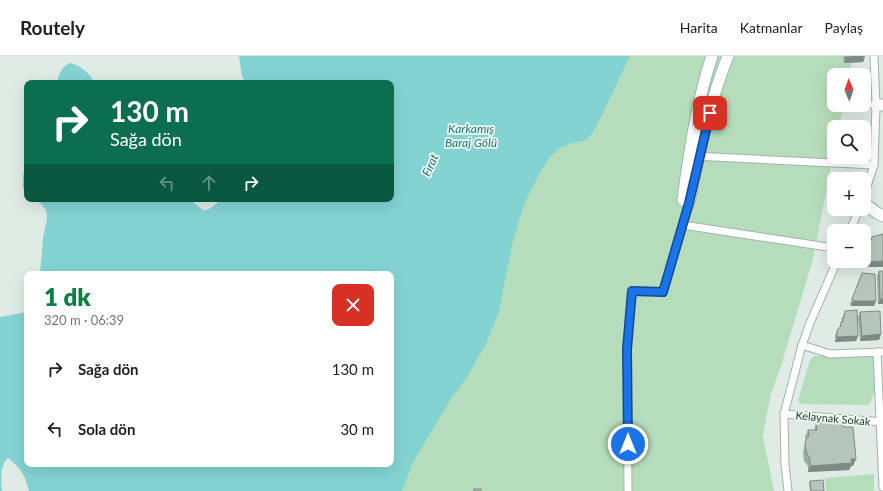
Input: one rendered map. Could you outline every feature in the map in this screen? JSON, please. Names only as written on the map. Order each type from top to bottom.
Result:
[{"type":"street","points":[[628,491],[627,349],[632,291],[663,292],[689,203],[694,156],[706,76],[712,56]]},
{"type":"street","points":[[694,156],[717,84],[728,56]]},
{"type":"street","points":[[871,174],[874,165],[880,105],[874,56]]},
{"type":"street","points":[[694,156],[874,165]]},
{"type":"street","points":[[871,208],[883,216]]},
{"type":"street","points":[[683,224],[827,247]]},
{"type":"street","points":[[788,491],[785,465],[784,414],[802,345],[834,268]]},
{"type":"street","points":[[802,345],[830,354],[880,352],[883,487]]},
{"type":"street","name":"Kelaynak Sokak","points":[[784,414],[882,422]]},
{"type":"green space","points":[[587,56],[853,56],[850,68],[827,68],[827,112],[842,112],[840,120],[827,120],[827,164],[831,164],[830,172],[827,172],[827,187],[813,259],[781,366],[771,394],[766,418],[763,437],[774,491],[388,491]]},
{"type":"green space","points":[[847,355],[873,357],[875,391],[869,405],[802,404],[798,401],[810,360],[814,356]]},
{"type":"green space","points":[[874,474],[874,491],[826,491],[825,478]]},
{"type":"water","name":"Karkamış Baraj Gölü","points":[[239,56],[630,56],[596,127],[590,136],[584,141],[572,143],[560,148],[550,157],[541,171],[527,198],[521,214],[512,245],[499,311],[487,342],[467,377],[451,399],[413,462],[402,491],[29,491],[22,472],[8,458],[2,468],[2,491],[0,491],[0,317],[24,313],[24,467],[394,467],[394,271],[40,271],[43,238],[47,218],[46,210],[38,202],[194,202],[203,210],[206,210],[218,202],[394,202],[394,80],[244,80],[242,77]]},
{"type":"water","points":[[70,63],[78,66],[85,70],[93,80],[58,80],[64,67]]},
{"type":"water","points":[[24,173],[24,190],[23,183]]},
{"type":"building","points":[[883,234],[883,261],[871,262],[872,237]]},
{"type":"building","points":[[879,271],[883,271],[883,299],[880,299]]},
{"type":"building","points":[[862,273],[875,274],[876,301],[853,301],[852,299]]},
{"type":"building","points":[[857,310],[858,336],[837,337],[837,330],[841,326],[841,322],[843,322],[842,318],[844,318],[845,311]]},
{"type":"building","points":[[880,311],[881,334],[862,336],[860,312]]},
{"type":"building","points":[[843,421],[843,427],[853,427],[856,459],[851,459],[852,463],[810,466],[810,459],[805,445],[806,439],[809,436],[808,430],[817,430],[816,423]]},
{"type":"building","points":[[823,480],[824,491],[811,491],[810,481]]},
{"type":"building","points":[[474,489],[481,489],[481,491],[474,491]]},
{"type":"route","points":[[628,444],[627,349],[632,291],[663,292],[689,203],[710,113]]},
{"type":"water label","name":"Fırat","points":[[430,165]]}]
